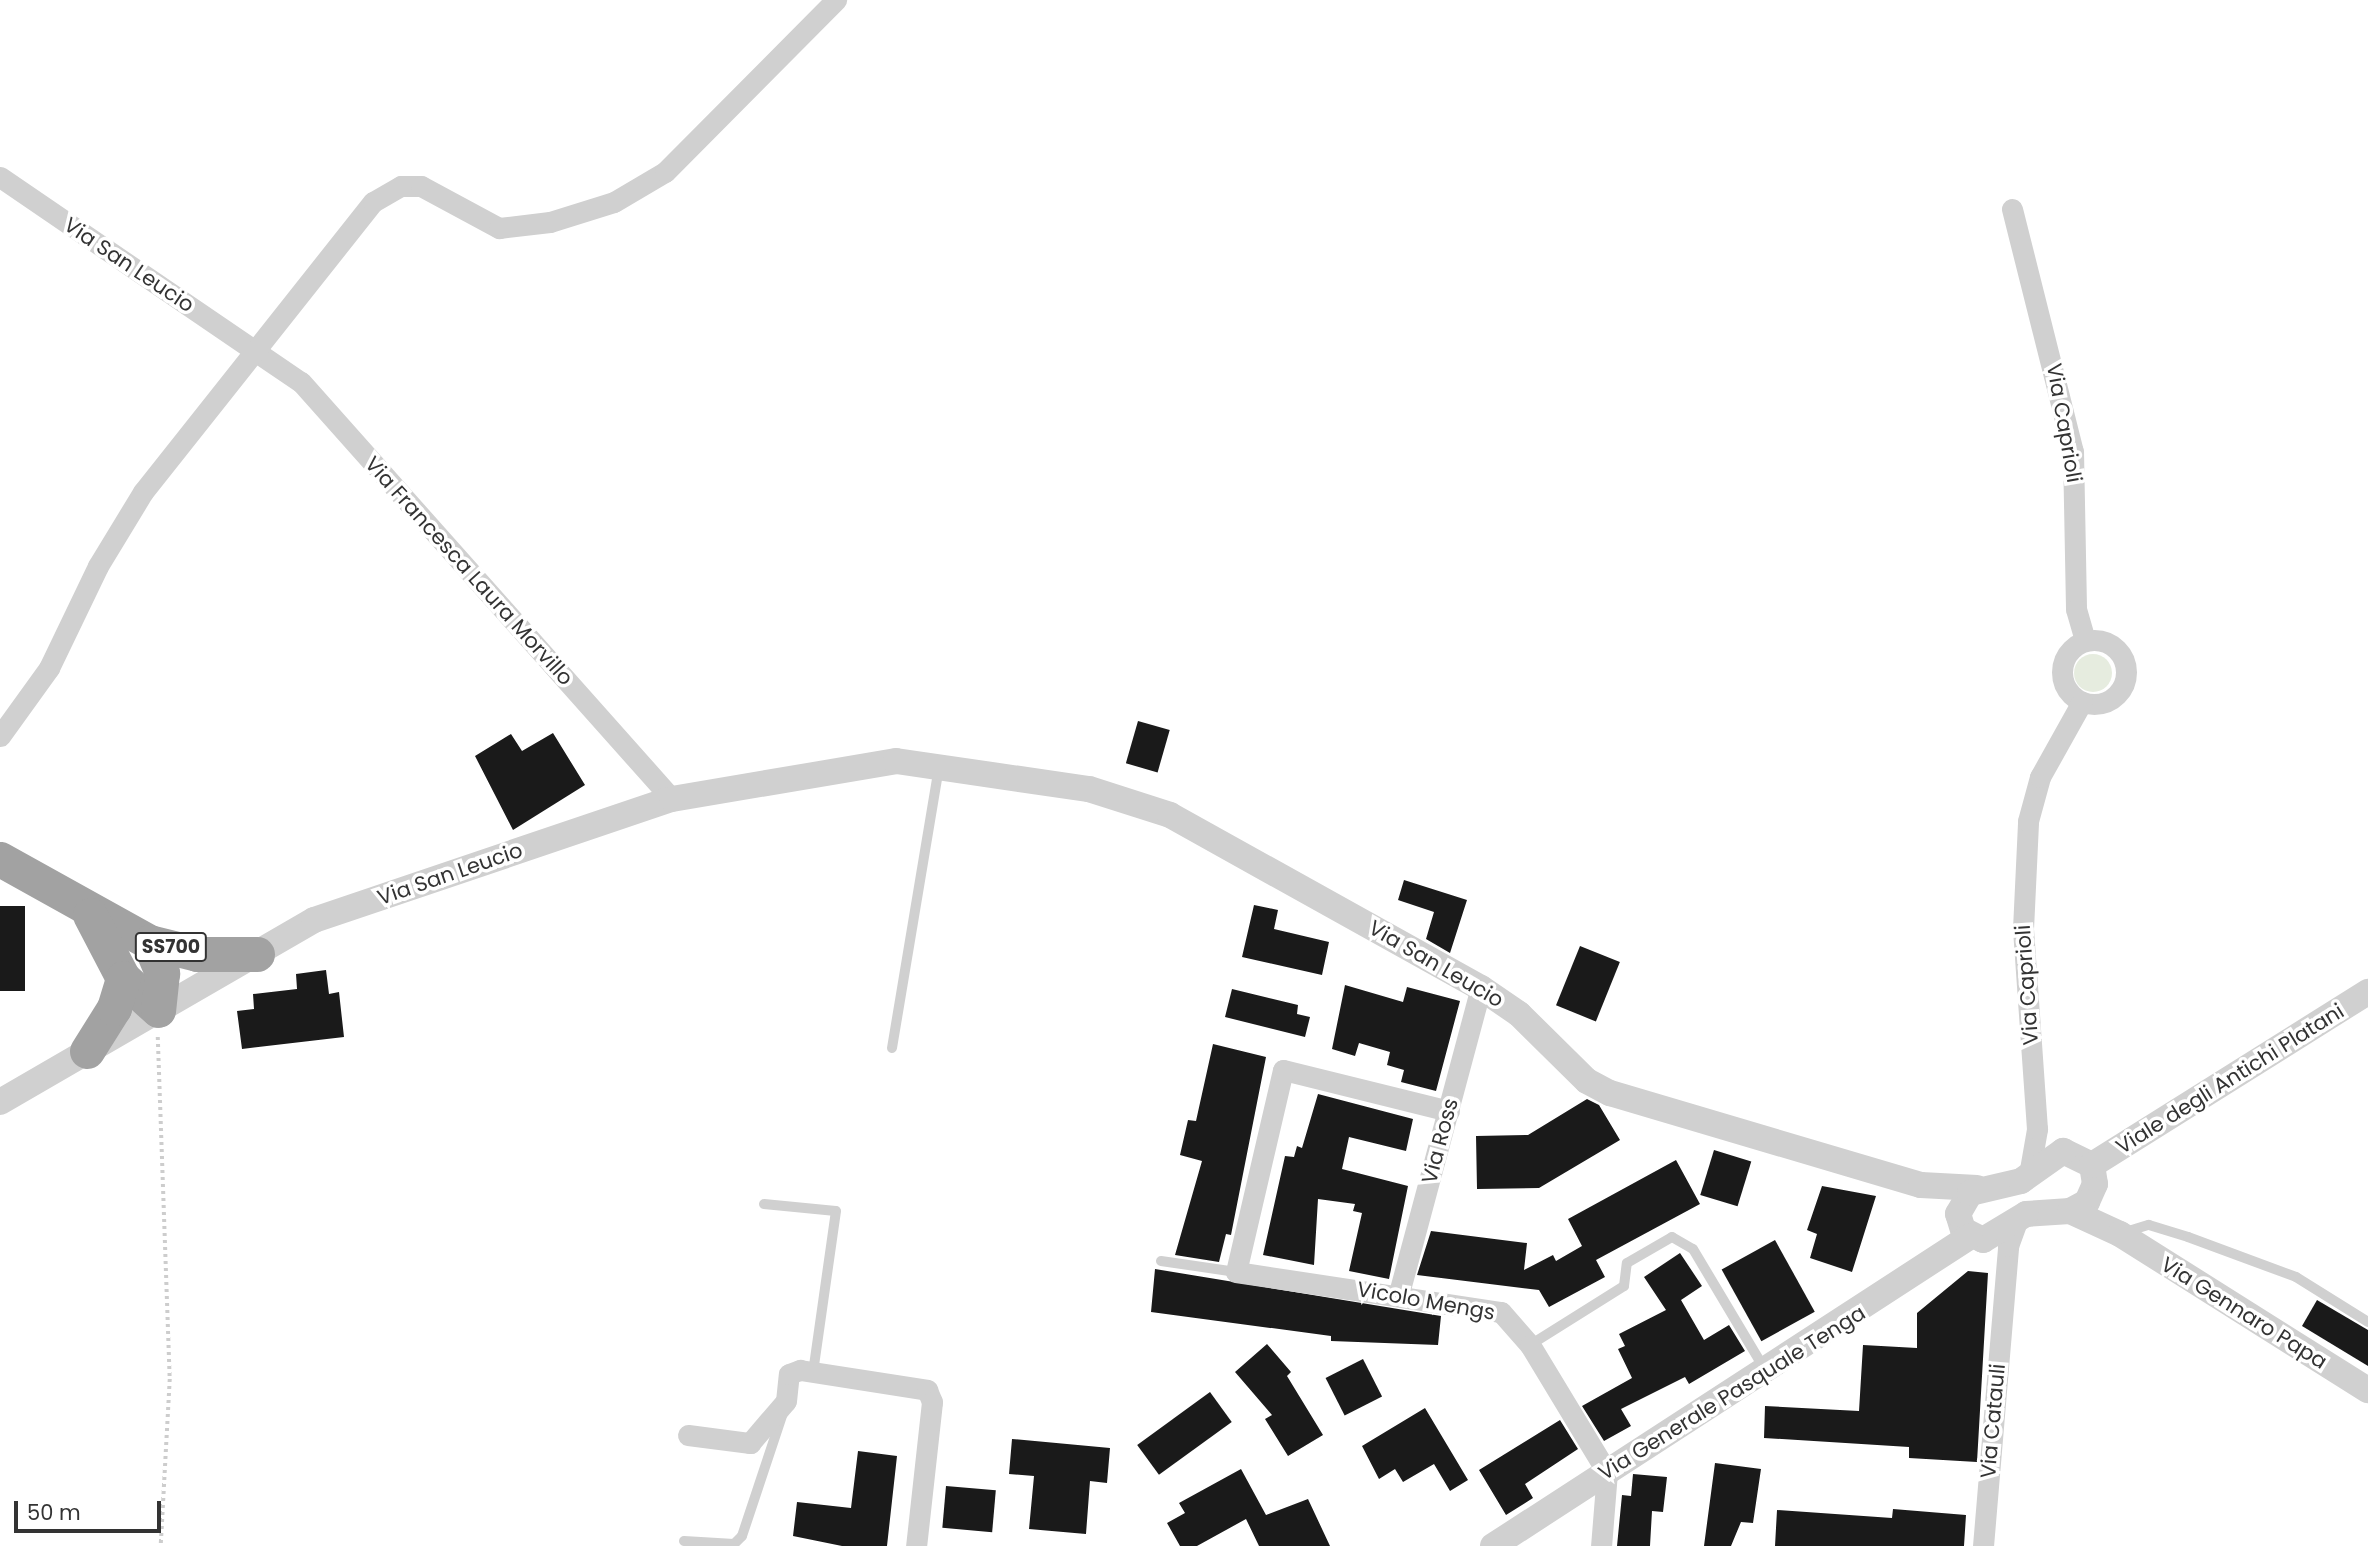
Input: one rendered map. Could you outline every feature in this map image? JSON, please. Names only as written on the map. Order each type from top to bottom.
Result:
[{"type":"highway","name":"SS700","points":[[0,859],[90,915],[149,942],[197,954],[257,954]]},
{"type":"highway","name":"SS700","points":[[90,915],[124,978],[158,1010]]},
{"type":"highway","name":"SS700","points":[[149,942],[162,973],[158,1010]]},
{"type":"highway","name":"SS700","points":[[87,1051],[114,1008],[124,978]]},
{"type":"street","points":[[0,736],[50,668],[98,566],[144,492],[258,353],[373,202],[401,186],[421,186],[499,228],[550,222],[614,202],[665,172],[836,0]]},
{"type":"street","name":"Via San Leucio","points":[[0,177],[258,353]]},
{"type":"street","name":"Via Caprioli","points":[[2012,209],[2073,451],[2076,609],[2085,641]]},
{"type":"street","name":"Via Francesca Laura Morvillo","points":[[258,353],[301,383],[672,799]]},
{"type":"street","points":[[2085,641],[2113,646],[2126,670],[2122,688],[2109,701],[2082,702],[2067,689],[2062,671],[2068,652],[2085,641]]},
{"type":"street","name":"Via Caprioli","points":[[2029,1175],[2036,1113],[2023,929],[2028,821],[2040,777],[2082,702]]},
{"type":"street","name":"Via San Leucio","points":[[0,1102],[314,920],[672,799],[896,761],[940,764],[1089,789],[1170,815],[1480,988],[1519,1014],[1587,1082],[1611,1093],[1921,1185],[2002,1187],[2029,1175]]},
{"type":"street","name":"Via Ross","points":[[1399,1293],[1480,988]]},
{"type":"street","name":"Viale degli Antichi Platani","points":[[2070,1211],[2087,1202],[2093,1175],[2368,992]]},
{"type":"street","points":[[1236,1272],[1283,1070],[1449,1111]]},
{"type":"street","name":"Via Caprioli","points":[[2036,1113],[2056,1151]]},
{"type":"street","points":[[2029,1175],[2056,1151],[2093,1175],[2120,1234]]},
{"type":"street","name":"Via San Leucio","points":[[1921,1185],[1970,1230]]},
{"type":"street","points":[[1970,1230],[1978,1188]]},
{"type":"street","name":"Via Generale Pasquale Tenga","points":[[1493,1546],[1766,1371],[1970,1230],[2018,1219],[2039,1210],[2070,1211]]},
{"type":"street","name":"Via Gennaro Papa","points":[[2070,1211],[2120,1234],[2368,1390]]},
{"type":"street","name":"Via Catauli","points":[[1983,1546],[2003,1296],[2018,1219]]},
{"type":"street","name":"Via Catauli","points":[[1970,1230],[1999,1268],[2003,1296]]},
{"type":"street","name":"Vicolo Mengs","points":[[1236,1272],[1399,1293],[1501,1311],[1530,1345],[1607,1472]]},
{"type":"street","points":[[688,1436],[750,1443],[786,1401],[789,1374],[813,1372],[927,1390],[932,1402],[916,1546]]},
{"type":"street","points":[[1601,1546],[1607,1472]]},
{"type":"lane","points":[[892,1048],[940,764]]},
{"type":"lane","points":[[764,1204],[836,1211],[813,1372]]},
{"type":"lane","points":[[2120,1234],[2150,1225],[2188,1237],[2296,1277],[2368,1322]]},
{"type":"lane","points":[[1530,1345],[1624,1286],[1627,1263],[1672,1237],[1693,1249],[1766,1371]]},
{"type":"lane","name":"Vicolo Mengs","points":[[1161,1261],[1236,1272]]},
{"type":"lane","points":[[684,1541],[734,1544],[742,1536],[786,1401]]},
{"type":"path","points":[[158,1010],[170,1379],[162,1546]]},
{"type":"shaded area","points":[[2093,654],[2107,659],[2112,673],[2107,687],[2093,692],[2079,687],[2074,673],[2079,659]]},
{"type":"building","points":[[1138,721],[1170,730],[1158,772],[1126,763]]},
{"type":"building","points":[[553,733],[585,785],[513,830],[475,756],[511,734],[522,751]]},
{"type":"building","points":[[1404,880],[1467,900],[1450,953],[1426,939],[1434,912],[1398,900]]},
{"type":"building","points":[[1254,905],[1278,910],[1274,929],[1329,942],[1322,975],[1242,957]]},
{"type":"building","points":[[0,906],[25,906],[25,991],[0,991]]},
{"type":"building","points":[[1580,946],[1620,962],[1596,1021],[1556,1005]]},
{"type":"building","points":[[326,970],[329,994],[339,992],[344,1037],[242,1049],[237,1011],[254,1009],[253,994],[297,989],[296,974]]},
{"type":"building","points":[[1345,985],[1403,1002],[1407,987],[1460,1001],[1436,1091],[1401,1082],[1404,1070],[1387,1065],[1390,1052],[1359,1043],[1355,1056],[1332,1049]]},
{"type":"building","points":[[1232,989],[1298,1005],[1297,1014],[1310,1017],[1305,1037],[1225,1017]]},
{"type":"building","points":[[1213,1044],[1266,1057],[1231,1235],[1226,1234],[1219,1262],[1175,1255],[1202,1161],[1180,1155],[1188,1120],[1196,1121]]},
{"type":"building","points":[[1318,1094],[1413,1119],[1406,1151],[1349,1137],[1342,1169],[1408,1186],[1389,1279],[1349,1271],[1362,1213],[1353,1211],[1355,1204],[1318,1199],[1314,1265],[1263,1255],[1285,1156],[1294,1157],[1297,1146],[1302,1148]]},
{"type":"building","points":[[1587,1099],[1599,1105],[1620,1140],[1539,1188],[1477,1189],[1476,1136],[1528,1135]]},
{"type":"building","points":[[1714,1150],[1751,1161],[1738,1206],[1700,1195]]},
{"type":"building","points":[[1676,1160],[1700,1204],[1596,1260],[1605,1277],[1549,1307],[1539,1290],[1417,1275],[1431,1231],[1527,1243],[1524,1270],[1553,1255],[1556,1261],[1582,1246],[1568,1219]]},
{"type":"building","points":[[1822,1186],[1876,1196],[1852,1272],[1810,1258],[1817,1234],[1807,1230]]},
{"type":"building","points":[[1775,1240],[1815,1312],[1761,1341],[1722,1270]]},
{"type":"building","points":[[1680,1253],[1702,1286],[1681,1300],[1704,1340],[1729,1325],[1745,1351],[1689,1384],[1685,1377],[1621,1409],[1631,1426],[1604,1441],[1582,1406],[1632,1378],[1618,1349],[1625,1346],[1619,1334],[1666,1310],[1644,1277]]},
{"type":"building","points":[[1155,1269],[1441,1316],[1438,1345],[1331,1341],[1331,1336],[1151,1312]]},
{"type":"building","points":[[1968,1271],[1988,1273],[1977,1462],[1909,1458],[1909,1447],[1764,1438],[1765,1406],[1859,1411],[1863,1345],[1917,1348],[1917,1313]]},
{"type":"building","points":[[2317,1300],[2368,1330],[2368,1366],[2302,1326]]},
{"type":"building","points":[[1267,1344],[1291,1372],[1287,1376],[1323,1435],[1288,1456],[1265,1419],[1272,1415],[1235,1372]]},
{"type":"building","points":[[1363,1359],[1382,1396],[1345,1415],[1326,1378]]},
{"type":"building","points":[[1210,1392],[1232,1422],[1159,1475],[1137,1445]]},
{"type":"building","points":[[1425,1408],[1468,1480],[1450,1491],[1434,1464],[1403,1482],[1395,1469],[1379,1479],[1362,1446]]},
{"type":"building","points":[[1560,1420],[1578,1449],[1525,1484],[1533,1498],[1506,1515],[1479,1470]]},
{"type":"building","points":[[1012,1439],[1110,1448],[1107,1483],[1090,1481],[1086,1534],[1029,1529],[1034,1476],[1009,1474]]},
{"type":"building","points":[[858,1451],[897,1456],[887,1546],[842,1546],[793,1536],[797,1502],[851,1508]]},
{"type":"building","points":[[1715,1463],[1761,1469],[1753,1523],[1741,1522],[1731,1546],[1704,1546]]},
{"type":"building","points":[[1241,1469],[1266,1515],[1308,1499],[1330,1546],[1259,1546],[1246,1519],[1197,1546],[1180,1546],[1167,1523],[1185,1513],[1179,1503]]},
{"type":"building","points":[[1633,1474],[1667,1477],[1663,1512],[1652,1511],[1650,1546],[1617,1546],[1622,1495],[1631,1496]]},
{"type":"building","points":[[946,1486],[996,1490],[992,1532],[942,1528]]},
{"type":"building","points":[[1893,1509],[1966,1515],[1964,1546],[1775,1546],[1777,1510],[1892,1518]]}]
